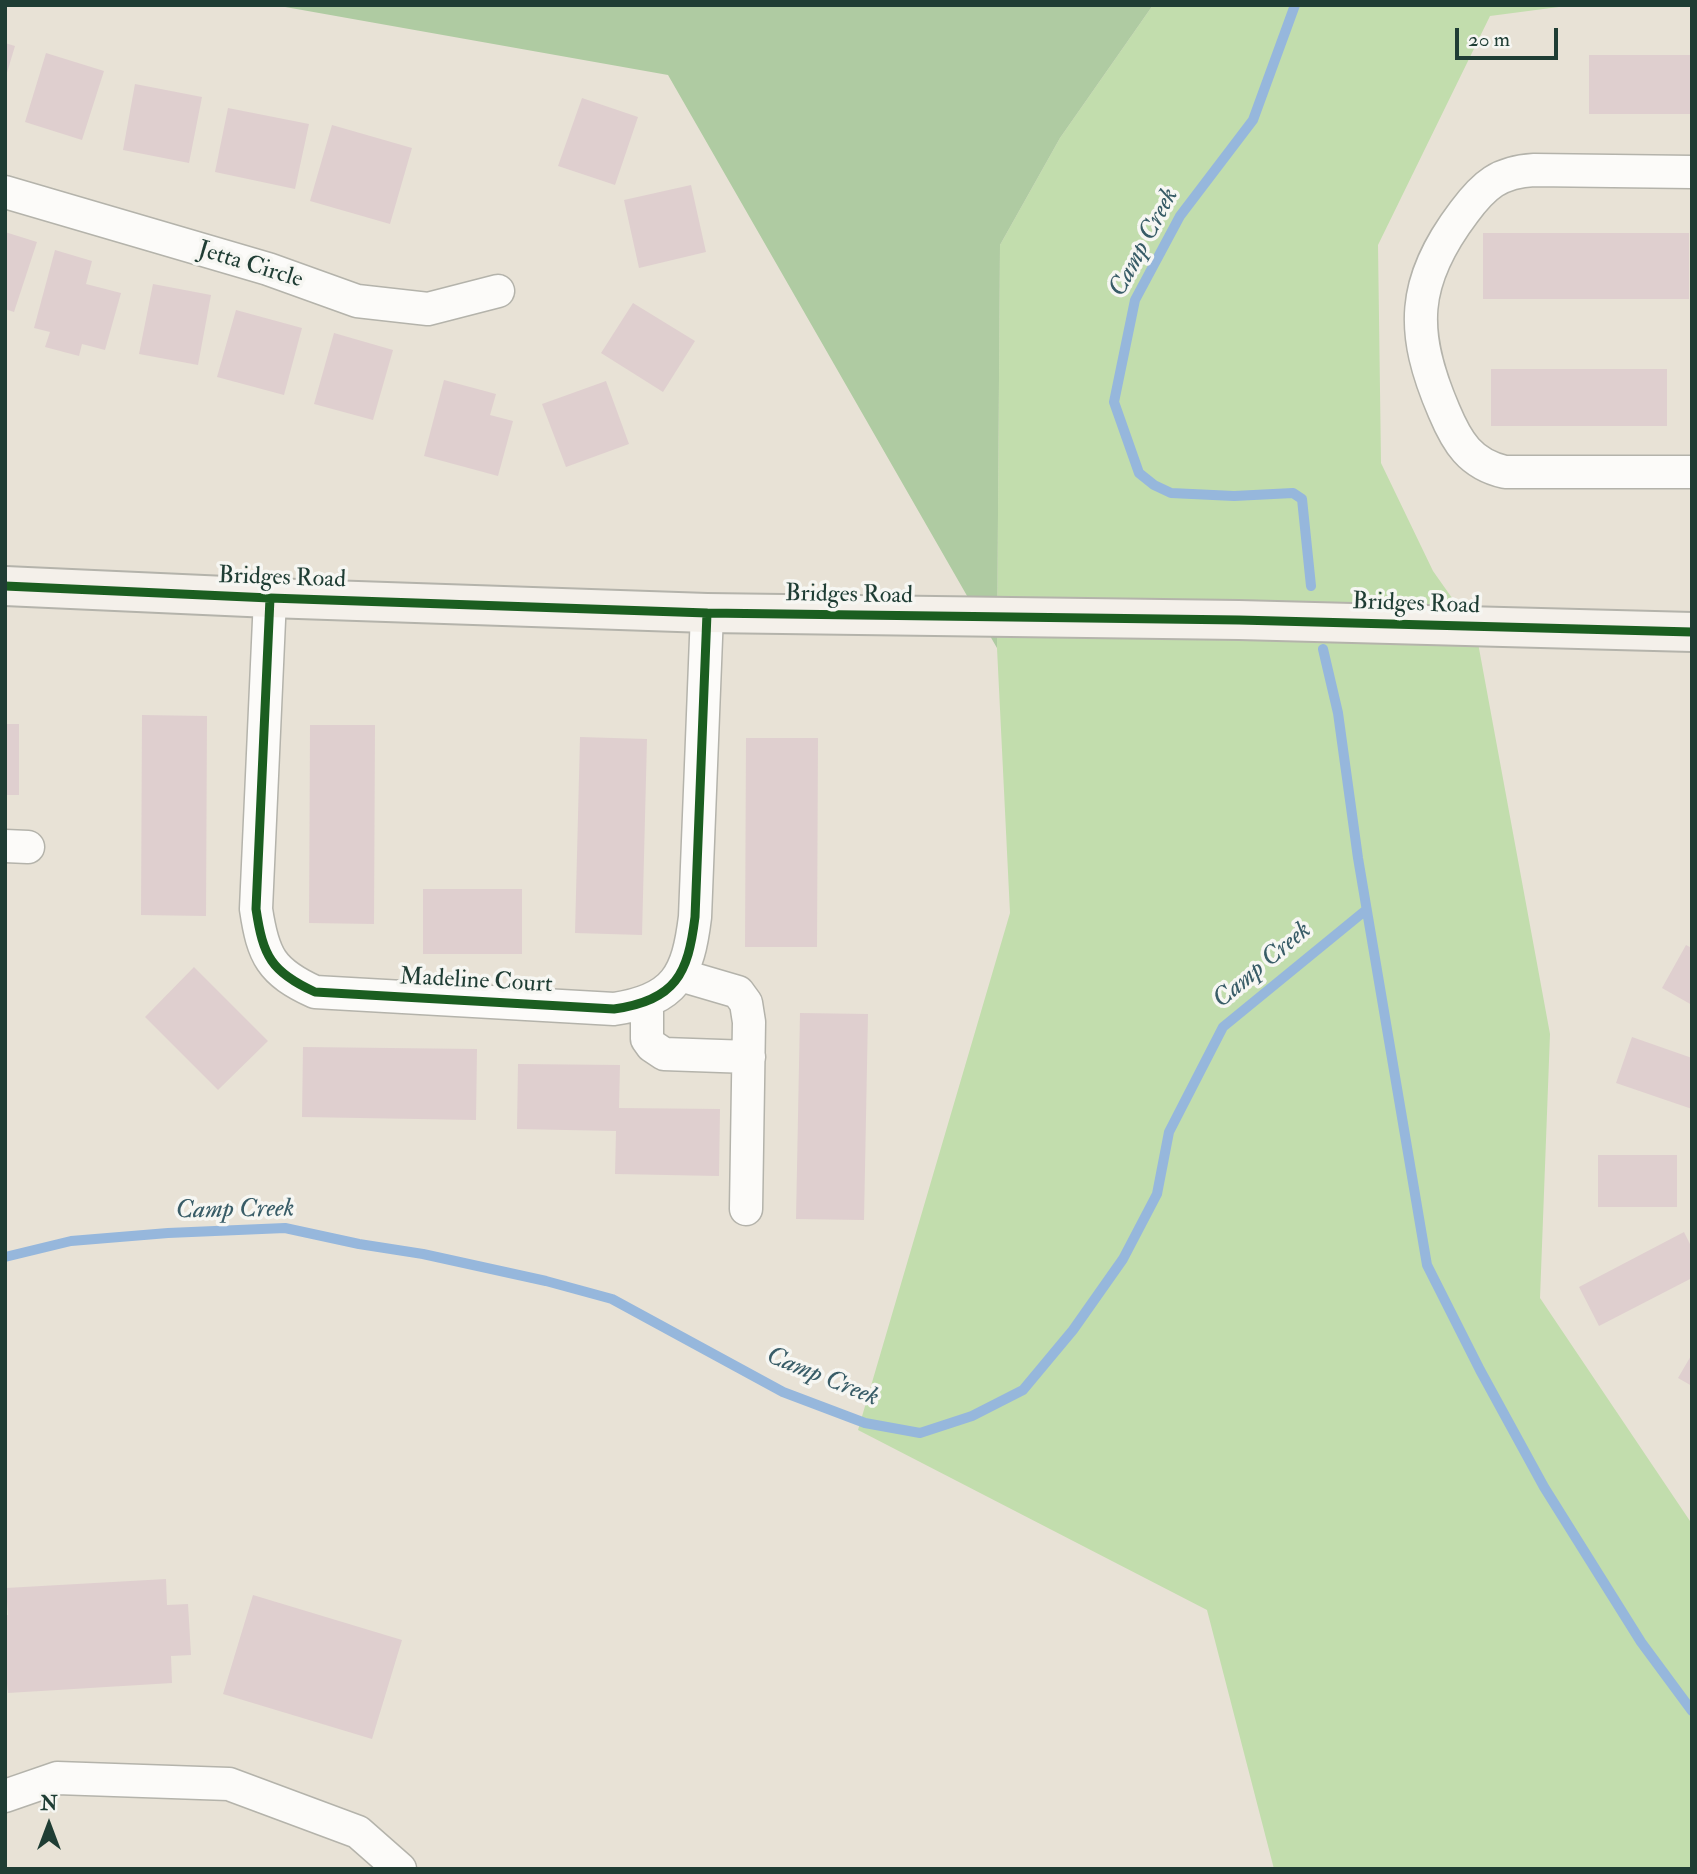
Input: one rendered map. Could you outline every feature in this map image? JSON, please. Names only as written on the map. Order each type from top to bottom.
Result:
[{"type":"street","points":[[1692,172],[1534,170],[1502,176],[1479,193],[1445,238],[1426,284],[1421,314],[1429,377],[1454,436],[1467,453],[1484,466],[1505,472],[1692,472]]},
{"type":"street","name":"Jetta Circle","points":[[5,192],[268,269],[357,301],[428,309],[498,290]]},
{"type":"street","name":"Bridges Road","points":[[5,586],[707,613],[1239,620],[1692,632]]},
{"type":"street","name":"Madeline Court","points":[[270,598],[256,909],[261,939],[271,962],[291,981],[315,992],[614,1009],[647,1001],[668,988],[680,975]]},
{"type":"street","points":[[707,613],[695,916],[691,950],[680,975],[738,992],[746,1003],[746,1209]]},
{"type":"street","points":[[647,1001],[647,1039],[664,1055],[748,1057]]},
{"type":"street","points":[[5,1796],[57,1778],[229,1784],[358,1832],[400,1869]]},
{"type":"green space","points":[[274,5],[1153,5],[1060,138],[1000,245],[997,648],[668,75]]},
{"type":"green space","points":[[1153,5],[1574,5],[1490,16],[1378,245],[1381,463],[1433,571],[1476,632],[1550,1034],[1540,1298],[1692,1524],[1692,1869],[1274,1869],[1207,1610],[858,1430],[1010,913],[997,648],[1000,245],[1060,138]]},
{"type":"building","points":[[5,43],[15,46],[6,76],[5,76]]},
{"type":"building","points":[[46,53],[104,71],[82,140],[25,122]]},
{"type":"building","points":[[1589,55],[1692,55],[1692,114],[1589,114]]},
{"type":"building","points":[[135,84],[202,97],[189,163],[123,150]]},
{"type":"building","points":[[582,98],[638,117],[615,185],[558,166]]},
{"type":"building","points":[[228,108],[309,124],[295,189],[215,172]]},
{"type":"building","points":[[332,125],[412,148],[390,224],[310,201]]},
{"type":"building","points":[[691,185],[706,252],[639,268],[624,200]]},
{"type":"building","points":[[5,232],[37,242],[14,312],[5,309]]},
{"type":"building","points":[[1483,233],[1689,233],[1689,299],[1483,299]]},
{"type":"building","points":[[55,250],[92,261],[86,284],[121,293],[105,350],[82,344],[79,356],[45,347],[50,332],[34,328]]},
{"type":"building","points":[[153,284],[211,295],[198,365],[139,354]]},
{"type":"building","points":[[633,303],[695,341],[663,392],[601,353]]},
{"type":"building","points":[[236,310],[302,328],[284,395],[217,377]]},
{"type":"building","points":[[334,333],[393,350],[373,420],[314,404]]},
{"type":"building","points":[[1491,369],[1667,369],[1667,426],[1491,426]]},
{"type":"building","points":[[444,380],[496,394],[490,415],[513,421],[498,476],[424,456]]},
{"type":"building","points":[[606,381],[629,444],[566,467],[542,404]]},
{"type":"building","points":[[142,715],[207,716],[206,916],[141,915]]},
{"type":"building","points":[[5,724],[19,724],[19,795],[5,795]]},
{"type":"building","points":[[310,725],[375,725],[374,924],[309,923]]},
{"type":"building","points":[[580,737],[647,739],[642,935],[575,933]]},
{"type":"building","points":[[746,738],[818,738],[817,947],[745,947]]},
{"type":"building","points":[[423,889],[522,889],[522,954],[423,954]]},
{"type":"building","points":[[1686,945],[1692,948],[1692,1005],[1662,988]]},
{"type":"building","points":[[194,967],[268,1041],[218,1090],[145,1017]]},
{"type":"building","points":[[800,1013],[868,1014],[864,1220],[796,1219]]},
{"type":"building","points":[[1632,1037],[1692,1058],[1692,1109],[1616,1083]]},
{"type":"building","points":[[303,1047],[477,1049],[476,1120],[302,1117]]},
{"type":"building","points":[[518,1064],[620,1065],[619,1108],[720,1109],[719,1176],[615,1174],[616,1131],[517,1129]]},
{"type":"building","points":[[1598,1155],[1677,1155],[1677,1207],[1598,1207]]},
{"type":"building","points":[[1684,1232],[1692,1248],[1692,1278],[1599,1326],[1579,1287]]},
{"type":"building","points":[[1692,1354],[1692,1386],[1678,1378]]},
{"type":"building","points":[[166,1579],[167,1605],[188,1604],[191,1655],[171,1656],[172,1683],[8,1693],[5,1664],[5,1615],[8,1615],[6,1588]]},
{"type":"building","points":[[253,1595],[402,1640],[372,1739],[223,1694]]},
{"type":"waterway","name":"Camp Creek","points":[[1295,5],[1253,120],[1180,216],[1135,300],[1114,402],[1139,473],[1154,485],[1171,493],[1234,496],[1293,493],[1302,499],[1311,586]]},
{"type":"waterway","points":[[1323,649],[1338,713],[1358,858],[1427,1265],[1544,1487],[1641,1642],[1692,1711]]},
{"type":"waterway","name":"Camp Creek","points":[[5,1257],[71,1241],[168,1233],[285,1228],[423,1254],[546,1281],[612,1299],[783,1392],[865,1423],[920,1433],[972,1416],[1023,1390],[1073,1330],[1123,1259],[1157,1194],[1169,1132],[1223,1027],[1366,910]]},
{"type":"cycle path","points":[[5,586],[707,613],[1239,620],[1692,632]]},
{"type":"cycle path","points":[[270,598],[256,909],[262,939],[272,961],[288,977],[315,992],[614,1009],[635,1005],[665,991],[683,969],[692,937],[707,613]]}]
